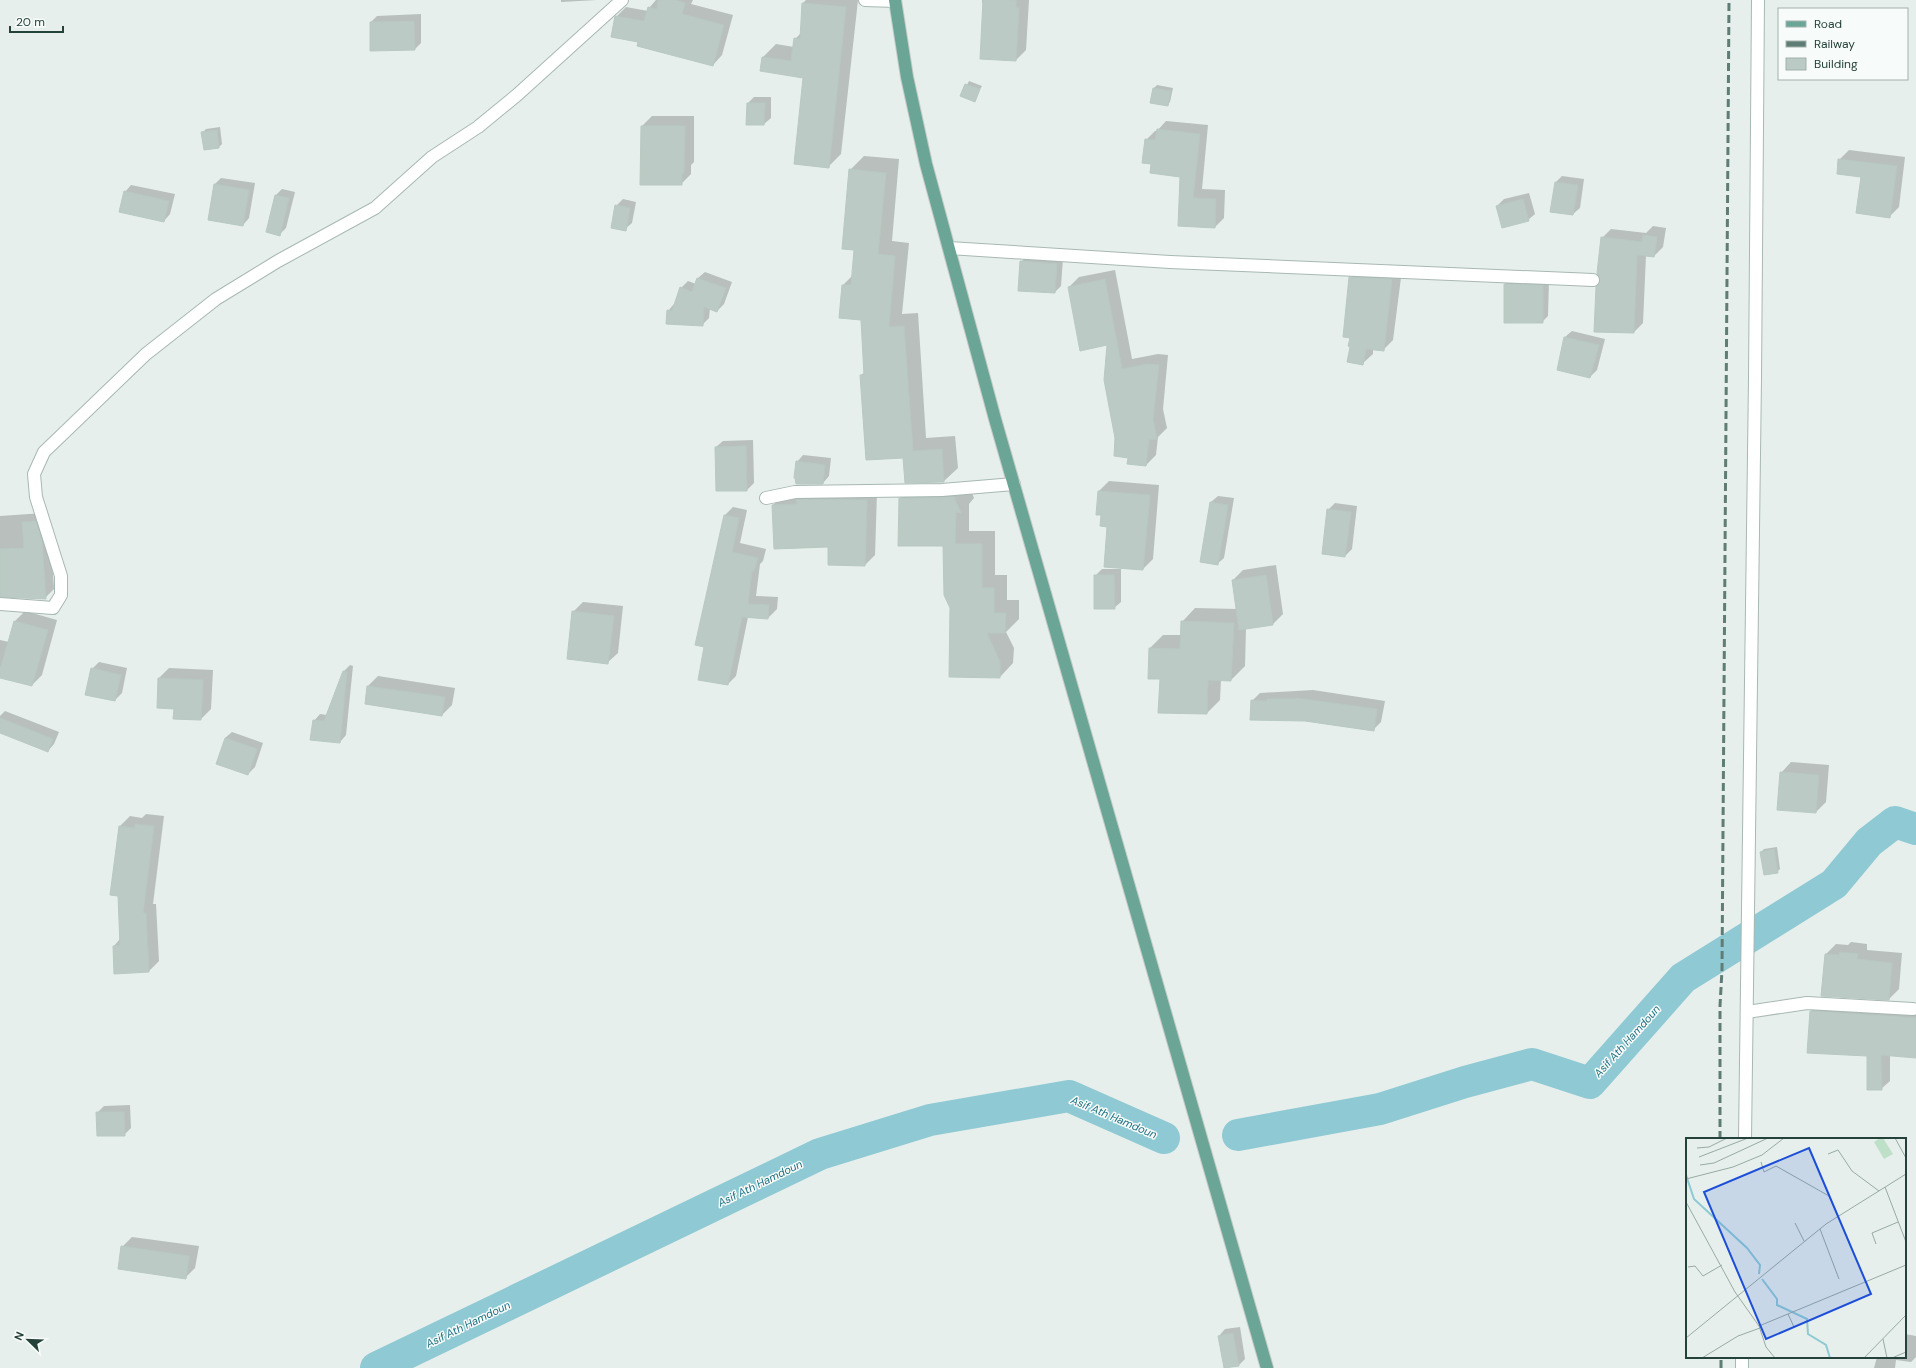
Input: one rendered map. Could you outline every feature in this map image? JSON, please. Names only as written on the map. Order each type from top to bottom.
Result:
[{"type":"main road","points":[[895,0],[910,91],[926,164],[1014,484],[1266,1368]]},
{"type":"street","points":[[0,604],[53,608],[61,595],[61,576],[36,497],[34,474],[44,452],[146,354],[210,304],[278,261],[375,208],[432,157],[478,127],[517,95],[622,0]]},
{"type":"street","points":[[865,0],[895,0]]},
{"type":"street","points":[[1745,1138],[1755,370],[1758,0]]},
{"type":"street","points":[[949,248],[1178,262],[1593,280]]},
{"type":"street","points":[[766,498],[795,492],[942,490],[1014,484]]},
{"type":"street","points":[[1747,1012],[1807,1003],[1913,1009]]},
{"type":"building","points":[[658,0],[675,0],[685,3],[682,14],[724,25],[713,66],[637,46],[638,42],[611,37],[615,16],[644,21],[648,7],[657,9]]},
{"type":"building","points":[[983,0],[1016,0],[1016,8],[1019,8],[1016,61],[980,59]]},
{"type":"building","points":[[802,3],[846,7],[829,168],[794,164],[803,78],[760,71],[762,57],[791,61],[794,38],[800,39]]},
{"type":"building","points":[[414,21],[415,50],[370,51],[370,22]]},
{"type":"building","points":[[965,84],[980,89],[975,102],[960,96]]},
{"type":"building","points":[[1153,88],[1171,91],[1168,106],[1150,103]]},
{"type":"building","points":[[747,103],[765,103],[764,125],[746,125]]},
{"type":"building","points":[[641,126],[685,126],[684,173],[682,173],[682,185],[640,185]]},
{"type":"building","points":[[1157,129],[1200,134],[1193,198],[1216,199],[1215,228],[1178,226],[1180,177],[1150,173],[1151,164],[1142,163],[1145,139],[1155,140]]},
{"type":"building","points":[[217,130],[219,148],[204,150],[201,132]]},
{"type":"building","points":[[1838,159],[1897,166],[1890,218],[1856,213],[1861,177],[1837,174]]},
{"type":"building","points":[[849,169],[886,173],[878,254],[895,256],[889,327],[904,326],[913,451],[942,449],[944,482],[905,483],[903,458],[866,460],[860,375],[864,375],[861,320],[839,318],[842,285],[851,285],[854,250],[842,249]]},
{"type":"building","points":[[1555,182],[1578,185],[1573,215],[1550,212]]},
{"type":"building","points":[[214,184],[249,190],[243,226],[208,220]]},
{"type":"building","points":[[124,191],[169,201],[164,222],[119,212]]},
{"type":"building","points":[[275,195],[289,198],[280,236],[266,232]]},
{"type":"building","points":[[1523,199],[1529,221],[1502,228],[1496,206]]},
{"type":"building","points":[[615,205],[630,208],[626,231],[611,228]]},
{"type":"building","points":[[1643,235],[1657,237],[1654,257],[1637,255],[1634,333],[1594,332],[1596,287],[1600,281],[1597,273],[1601,237],[1642,242]]},
{"type":"building","points":[[1020,261],[1057,264],[1055,293],[1018,291]]},
{"type":"building","points":[[1349,277],[1392,279],[1384,351],[1366,349],[1363,365],[1347,362],[1350,338],[1343,337]]},
{"type":"building","points":[[697,278],[726,288],[717,312],[704,307],[703,326],[666,324],[667,310],[672,311],[680,287],[692,292]]},
{"type":"building","points":[[1105,279],[1122,369],[1147,364],[1159,365],[1153,419],[1157,439],[1149,440],[1146,466],[1127,464],[1128,458],[1114,456],[1115,438],[1104,380],[1107,345],[1080,351],[1068,287]]},
{"type":"building","points":[[1504,284],[1543,285],[1543,323],[1504,323]]},
{"type":"building","points":[[1564,337],[1599,345],[1590,378],[1557,370]]},
{"type":"building","points":[[746,446],[747,491],[716,491],[715,447]]},
{"type":"building","points":[[796,461],[825,465],[823,484],[796,484],[794,478]]},
{"type":"building","points":[[1098,491],[1150,495],[1143,570],[1104,567],[1107,527],[1100,526],[1101,515],[1096,515]]},
{"type":"building","points":[[954,497],[961,513],[956,512],[955,544],[982,544],[982,588],[994,588],[994,613],[1006,613],[1005,633],[987,633],[1000,662],[1000,678],[949,677],[950,608],[944,595],[943,546],[898,546],[899,498]]},
{"type":"building","points":[[796,499],[867,500],[865,566],[828,565],[828,547],[774,549],[772,505],[797,504]]},
{"type":"building","points":[[1210,502],[1228,505],[1218,565],[1200,562]]},
{"type":"building","points":[[1327,509],[1351,512],[1345,557],[1322,554]]},
{"type":"building","points":[[724,515],[739,518],[732,552],[758,558],[754,571],[752,570],[748,604],[769,605],[768,619],[742,617],[728,685],[698,680],[704,647],[695,645]]},
{"type":"building","points":[[36,521],[42,541],[46,599],[0,597],[0,549],[24,548],[22,522]]},
{"type":"building","points":[[1094,575],[1114,575],[1115,609],[1094,609]]},
{"type":"building","points":[[1266,575],[1273,625],[1239,630],[1232,580]]},
{"type":"building","points":[[572,611],[614,616],[608,664],[567,659]]},
{"type":"building","points":[[14,621],[48,630],[32,686],[0,678],[0,670]]},
{"type":"building","points":[[1181,621],[1234,623],[1231,681],[1208,680],[1207,714],[1158,713],[1160,679],[1148,679],[1149,648],[1180,649]]},
{"type":"building","points":[[91,668],[121,675],[115,701],[85,695]]},
{"type":"building","points":[[343,671],[347,672],[340,743],[310,740],[313,720],[324,721]]},
{"type":"building","points":[[158,678],[203,680],[201,720],[173,719],[174,709],[157,708]]},
{"type":"building","points":[[367,686],[445,697],[442,716],[365,704]]},
{"type":"building","points":[[1296,698],[1377,709],[1374,731],[1305,721],[1250,720],[1251,700],[1267,701],[1267,699]]},
{"type":"building","points":[[0,718],[53,739],[48,752],[0,733]]},
{"type":"building","points":[[225,738],[257,749],[248,775],[216,764]]},
{"type":"building","points":[[1780,772],[1819,775],[1816,813],[1777,810]]},
{"type":"building","points":[[135,824],[154,826],[143,913],[146,913],[149,972],[114,974],[113,946],[120,945],[118,896],[110,895],[119,826],[135,828]]},
{"type":"building","points":[[1774,849],[1778,873],[1764,875],[1760,852]]},
{"type":"building","points":[[1840,952],[1858,954],[1857,959],[1892,963],[1889,1000],[1821,996],[1825,954],[1839,955]]},
{"type":"building","points":[[1810,1011],[1916,1018],[1916,1058],[1881,1055],[1882,1090],[1867,1090],[1867,1056],[1807,1053]]},
{"type":"building","points":[[96,1112],[124,1112],[125,1136],[97,1136]]},
{"type":"building","points":[[121,1246],[189,1256],[186,1279],[118,1269]]},
{"type":"building","points":[[1233,1333],[1239,1366],[1224,1368],[1218,1336]]},
{"type":"waterway","name":"Asif Ath Hamdoun","points":[[1238,1135],[1380,1109],[1465,1082],[1532,1064],[1590,1083],[1683,978],[1834,884],[1869,842],[1895,822],[1916,829]]},
{"type":"waterway","name":"Asif Ath Hamdoun","points":[[376,1368],[820,1154],[930,1120],[1069,1096],[1164,1138]]},
{"type":"railway","points":[[1720,1138],[1729,0]]},
{"type":"railway","points":[[1721,1358],[1721,1368]]}]
